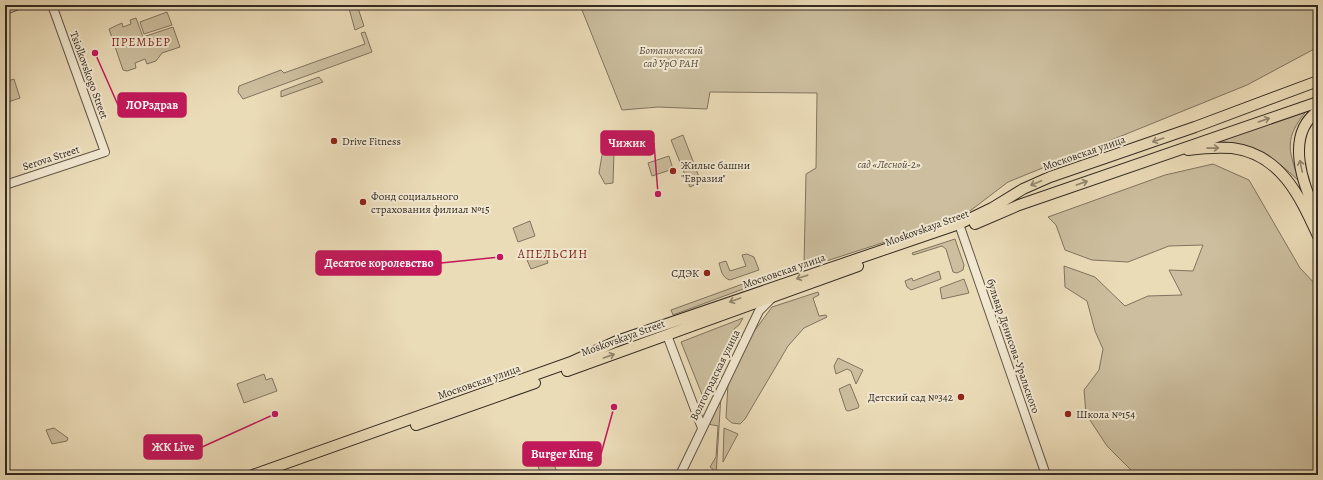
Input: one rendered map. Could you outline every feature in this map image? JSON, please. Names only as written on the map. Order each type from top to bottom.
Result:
[{"type":"main road","name":"Московская улица","points":[[960,227],[1037,182],[1195,127],[1318,81]]},
{"type":"main road","points":[[960,227],[1174,150],[1318,102]]},
{"type":"main road","points":[[1318,111],[1312,115],[1301,133],[1298,154],[1303,176],[1318,216]]},
{"type":"main road","points":[[1174,150],[1232,148],[1248,152],[1262,158],[1278,170],[1295,190],[1318,236]]},
{"type":"main road","name":"Moskovskaya Street","points":[[272,475],[666,335],[772,292],[960,227]]},
{"type":"main road","name":"Московская улица","points":[[253,475],[564,365],[617,342],[772,292]]},
{"type":"street","points":[[5,10],[18,5]]},
{"type":"street","name":"Tsiolkovskogo Street","points":[[52,5],[105,152]]},
{"type":"street","name":"Serova Street","points":[[5,185],[105,152]]},
{"type":"street","name":"бульвар Денисова-Уральского","points":[[960,227],[1046,475]]},
{"type":"street","name":"Волгоградская улица","points":[[680,475],[759,311],[772,292]]},
{"type":"street","points":[[666,335],[702,428]]},
{"type":"green space","points":[[348,5],[357,5],[364,26],[355,30]]},
{"type":"green space","points":[[580,5],[1318,5],[1318,47],[1247,85],[1008,182],[962,217],[811,266],[804,265],[806,174],[816,168],[817,93],[710,92],[707,109],[658,107],[622,110]]},
{"type":"green space","points":[[167,12],[172,25],[144,34],[140,22]]},
{"type":"green space","points":[[136,18],[143,37],[173,27],[180,47],[162,53],[156,61],[147,64],[145,59],[135,63],[136,68],[127,71],[123,70],[109,29],[122,23],[123,27],[131,24],[130,20]]},
{"type":"green space","points":[[365,32],[372,52],[243,99],[238,92],[239,86],[281,70],[284,73],[365,44],[361,33]]},
{"type":"green space","points":[[319,77],[323,82],[281,97],[281,91]]},
{"type":"green space","points":[[14,79],[20,98],[5,103],[5,82]]},
{"type":"green space","points":[[1307,110],[1294,129],[1290,144],[1292,160],[1299,181],[1272,158],[1263,153],[1243,145],[1218,141]]},
{"type":"green space","points":[[683,135],[701,182],[690,187],[671,140]]},
{"type":"green space","points":[[607,145],[611,145],[614,151],[613,183],[605,184],[599,173],[602,155]]},
{"type":"green space","points":[[669,156],[673,169],[652,176],[648,163]]},
{"type":"green space","points":[[1213,164],[1249,180],[1300,268],[1318,287],[1318,475],[1133,475],[1130,469],[1107,446],[1086,414],[1084,390],[1099,370],[1103,349],[1095,331],[1087,301],[1065,287],[1064,266],[1095,277],[1125,306],[1148,296],[1182,295],[1169,270],[1193,271],[1203,245],[1169,246],[1128,262],[1092,260],[1065,250],[1056,225],[1048,217],[1165,175]]},
{"type":"green space","points":[[530,221],[535,236],[518,242],[513,228]]},
{"type":"green space","points":[[955,239],[964,265],[963,270],[957,273],[953,272],[946,249],[942,246],[913,255],[912,253]]},
{"type":"green space","points":[[545,253],[548,263],[531,269],[527,260]]},
{"type":"green space","points":[[747,254],[754,257],[759,270],[730,280],[727,279],[722,273],[719,263],[726,261],[730,271],[746,266],[742,255]]},
{"type":"green space","points":[[939,271],[941,279],[911,290],[907,287],[905,281],[912,278],[913,281]]},
{"type":"green space","points":[[762,277],[762,282],[673,315],[671,310]]},
{"type":"green space","points":[[964,279],[969,293],[942,299],[940,288]]},
{"type":"green space","points":[[818,292],[819,295],[813,298],[819,316],[826,315],[827,317],[804,328],[788,346],[745,419],[740,424],[732,423],[726,418],[728,384],[746,342],[772,307]]},
{"type":"green space","points":[[743,318],[739,325],[734,329],[721,358],[721,365],[705,402],[681,342]]},
{"type":"green space","points":[[838,358],[863,370],[856,384],[851,371],[847,369],[836,374],[834,366]]},
{"type":"green space","points":[[264,374],[266,380],[272,378],[277,391],[244,403],[237,384]]},
{"type":"green space","points":[[850,384],[859,406],[858,408],[848,411],[846,410],[839,389]]},
{"type":"green space","points":[[721,395],[716,475],[712,475],[714,470],[710,467],[716,457],[718,426],[708,424]]},
{"type":"green space","points":[[54,428],[68,438],[67,441],[52,444],[46,430]]},
{"type":"green space","points":[[724,428],[738,434],[723,462]]},
{"type":"green space","points":[[553,461],[558,475],[541,475],[538,466]]},
{"type":"place","name":"ЛОРздрав","points":[[95,53]]},
{"type":"place","name":"Drive Fitness","points":[[334,141]]},
{"type":"place","name":"Жилые башни \"Евразия\"","points":[[673,171]]},
{"type":"place","name":"Чижик","points":[[658,194]]},
{"type":"place","name":"Фонд социального страхования филиал №15","points":[[363,202]]},
{"type":"place","name":"Десятое королевство","points":[[500,257]]},
{"type":"place","name":"СДЭК","points":[[707,273]]},
{"type":"place","name":"Детский сад №342","points":[[961,397]]},
{"type":"place","name":"Burger King","points":[[614,407]]},
{"type":"place","name":"ЖК Live","points":[[275,414]]},
{"type":"place","name":"Школа №154","points":[[1068,414]]},
{"type":"district","name":"ПРЕМЬЕР","points":[[141,42]]},
{"type":"district","name":"АПЕЛЬСИН","points":[[553,254]]},
{"type":"park label","name":"Ботанический сад УрО РАН","points":[[671,56]]},
{"type":"park label","name":"сад «Лесной-2»","points":[[889,164]]}]
